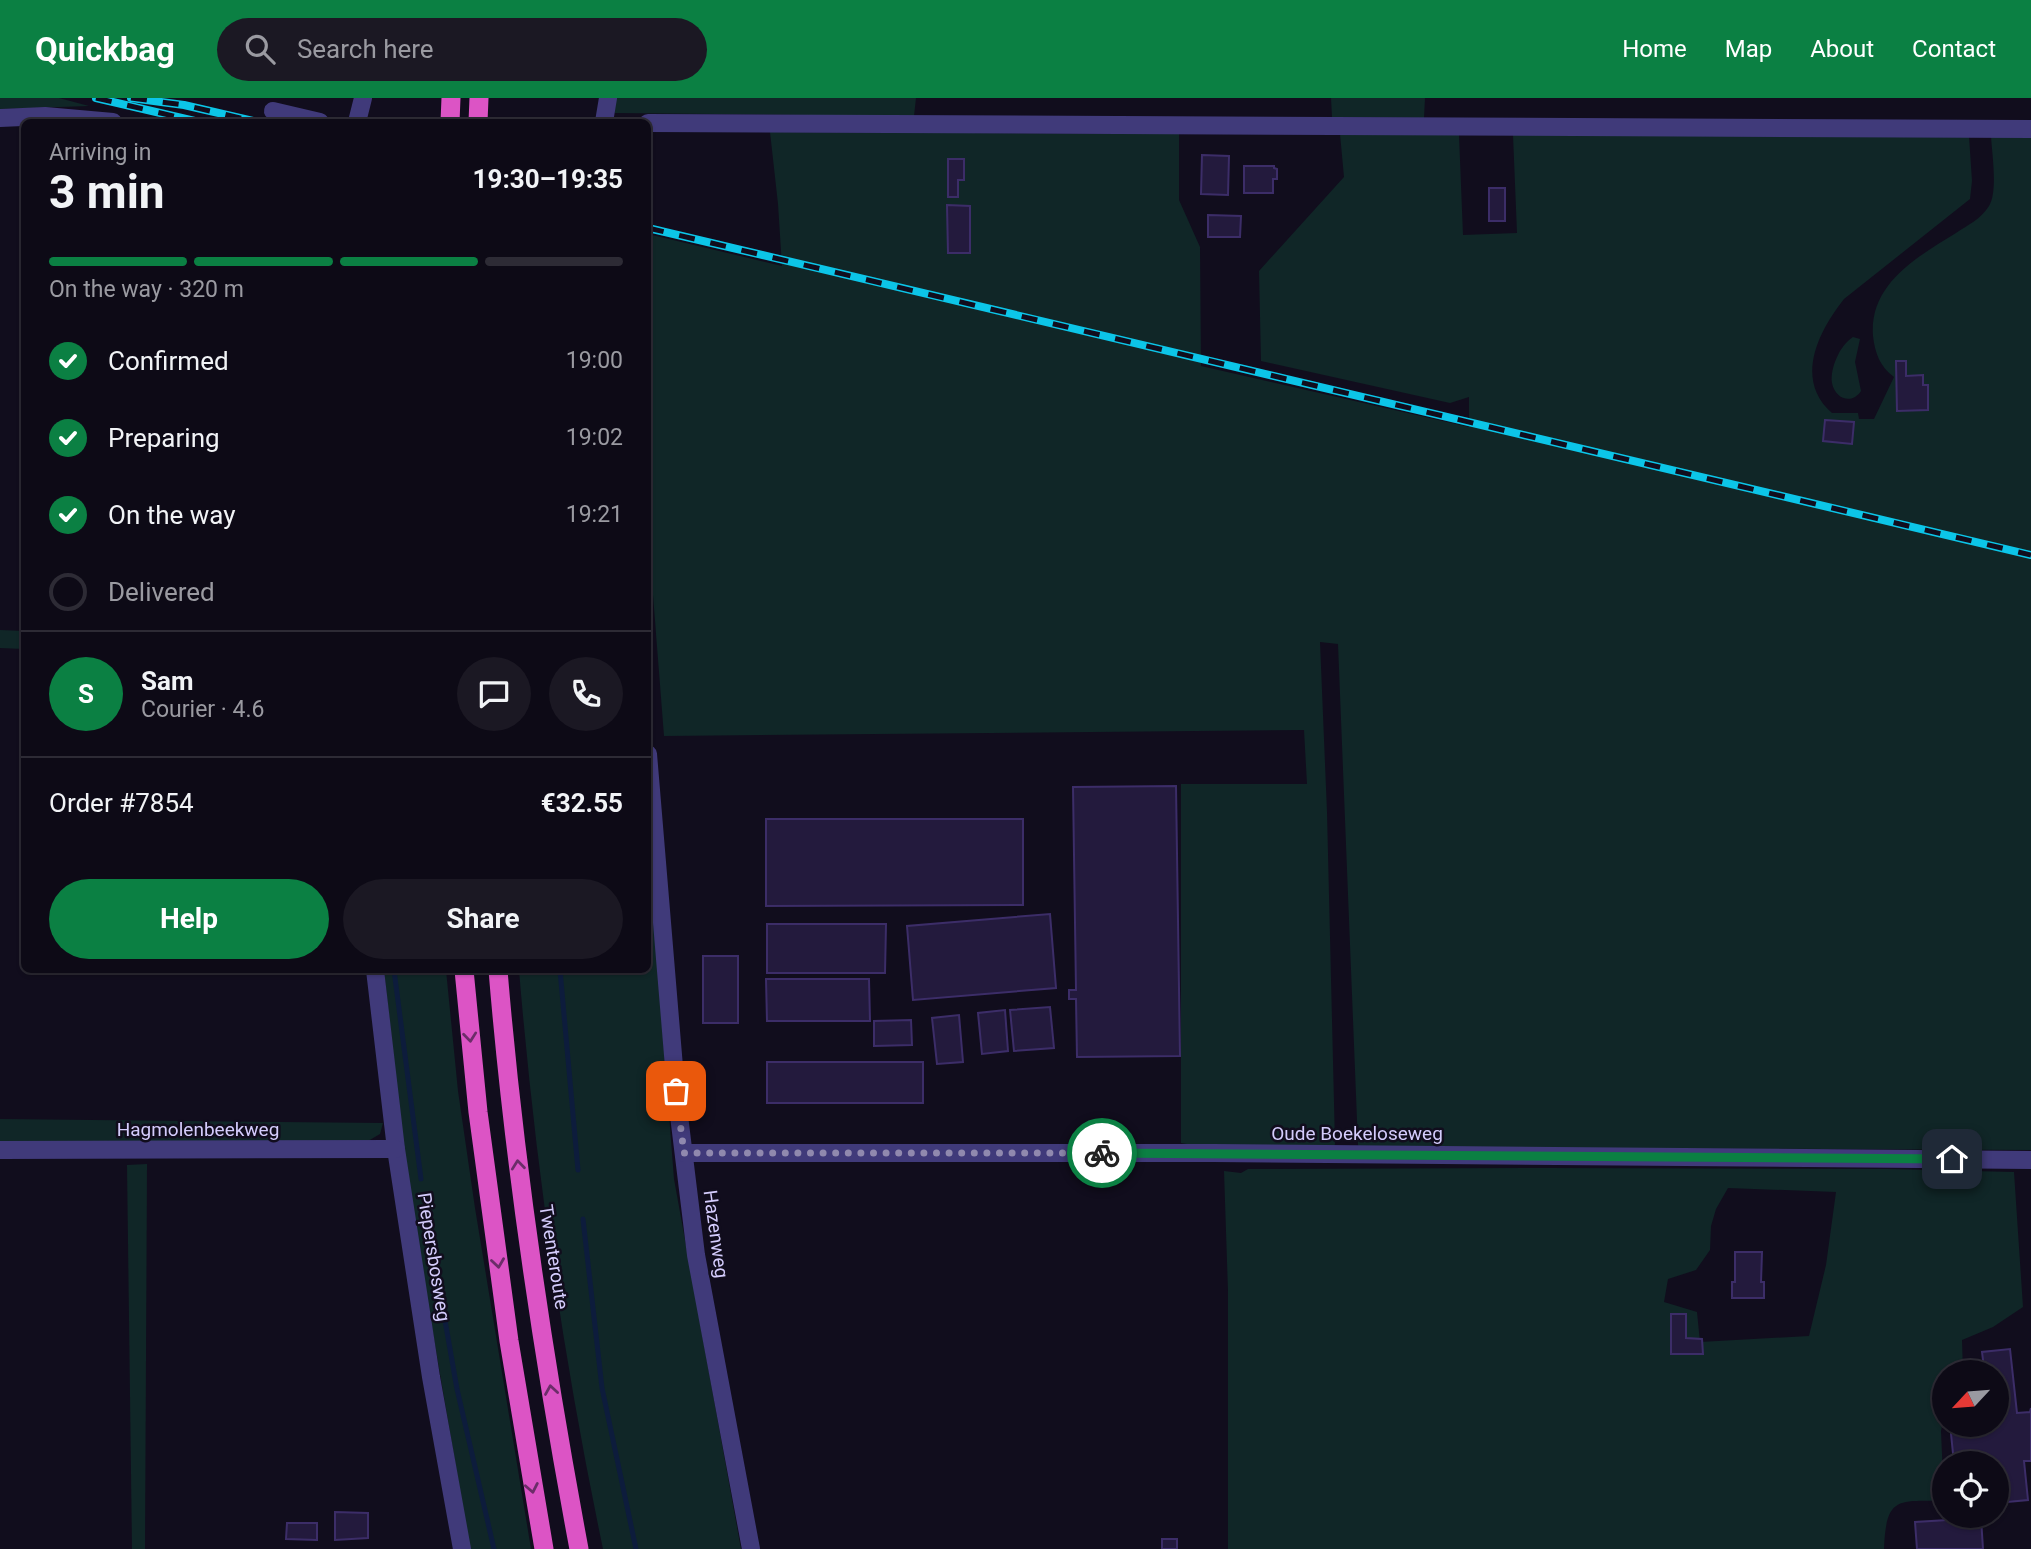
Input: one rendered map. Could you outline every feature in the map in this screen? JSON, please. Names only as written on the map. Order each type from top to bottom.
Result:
[{"type":"highway","points":[[450,119],[452,98]]},
{"type":"highway","points":[[478,119],[479,98]]},
{"type":"highway","points":[[464,973],[478,1112],[503,1300],[544,1549]]},
{"type":"highway","name":"Twenteroute","points":[[498,973],[521,1195],[579,1549]]},
{"type":"highway","points":[[562,1457],[589,1549]]},
{"type":"street","points":[[359,119],[363,98]]},
{"type":"street","points":[[604,119],[608,98]]},
{"type":"street","points":[[273,111],[307,119]]},
{"type":"street","points":[[0,118],[45,116],[79,119]]},
{"type":"street","points":[[651,123],[2031,129]]},
{"type":"street","name":"Hazenweg","points":[[651,790],[676,1091],[696,1255],[751,1549]]},
{"type":"street","name":"Piepersbosweg","points":[[375,973],[396,1150],[431,1377],[462,1549]]},
{"type":"street","name":"Hagmolenbeekweg","points":[[0,1150],[396,1150]]},
{"type":"street","name":"Oude Boekeloseweg","points":[[684,1153],[1213,1153],[2031,1160]]},
{"type":"green space","points":[[0,98],[59,98],[89,106],[0,109]]},
{"type":"green space","points":[[615,98],[916,98],[914,116],[615,113],[612,110]]},
{"type":"green space","points":[[1331,98],[1425,98],[1424,118],[1332,117]]},
{"type":"green space","points":[[770,132],[1179,134],[1179,200],[1200,247],[1201,366],[1469,427],[1469,397],[1450,403],[1261,361],[1259,271],[1344,177],[1340,134],[1459,135],[1463,235],[1517,233],[1513,135],[1969,136],[1972,181],[1970,199],[1844,299],[1819,341],[1812,371],[1814,386],[1821,400],[1832,413],[1858,413],[1859,419],[1874,419],[1894,377],[1885,369],[1875,348],[1874,318],[1879,301],[1898,274],[1974,221],[1989,206],[1994,182],[1991,136],[2031,137],[2031,1150],[1360,1147],[1338,644],[1320,642],[1335,1144],[1332,1150],[1215,1149],[1181,1143],[1181,784],[1307,784],[1304,730],[664,736],[651,569],[651,235],[782,266]]},
{"type":"green space","points":[[1853,337],[1860,339],[1855,362],[1861,391],[1849,399],[1837,393],[1832,377],[1840,351]]},
{"type":"green space","points":[[0,630],[21,631],[21,649],[0,648]]},
{"type":"green space","points":[[651,880],[674,1179],[741,1549],[603,1549],[575,1405],[552,1261],[519,973],[651,973]]},
{"type":"green space","points":[[384,973],[446,973],[458,1091],[475,1208],[531,1549],[470,1549],[408,1187]]},
{"type":"green space","points":[[0,1119],[383,1123],[380,1134],[368,1141],[0,1142]]},
{"type":"green space","points":[[147,1164],[145,1549],[132,1549],[127,1165]]},
{"type":"green space","points":[[1546,1168],[2014,1172],[2023,1307],[1993,1327],[1962,1340],[1963,1360],[1932,1360],[1932,1437],[1941,1437],[1942,1451],[1932,1451],[1932,1501],[1905,1502],[1892,1511],[1885,1532],[1884,1549],[1228,1549],[1228,1291],[1224,1171],[1241,1173],[1248,1169]],"holes":[[[1728,1188],[1836,1192],[1826,1265],[1809,1336],[1700,1342],[1697,1312],[1664,1302],[1668,1279],[1696,1270],[1710,1250],[1711,1226],[1716,1209]]]},
{"type":"building","points":[[1202,155],[1229,156],[1228,195],[1201,194]]},
{"type":"building","points":[[948,159],[964,159],[964,180],[958,180],[958,197],[948,197]]},
{"type":"building","points":[[1244,166],[1274,166],[1277,169],[1277,179],[1273,179],[1273,193],[1244,193]]},
{"type":"building","points":[[1489,188],[1505,188],[1505,221],[1489,221]]},
{"type":"building","points":[[947,205],[970,206],[970,253],[948,253]]},
{"type":"building","points":[[1208,215],[1241,216],[1240,237],[1208,237]]},
{"type":"building","points":[[1896,361],[1906,361],[1906,376],[1923,375],[1923,385],[1928,385],[1928,410],[1897,411]]},
{"type":"building","points":[[1825,420],[1854,422],[1852,444],[1823,441]]},
{"type":"building","points":[[1176,786],[1180,1056],[1077,1057],[1076,999],[1069,999],[1069,990],[1076,990],[1073,787]]},
{"type":"building","points":[[766,819],[1023,819],[1023,905],[766,906]]},
{"type":"building","points":[[1050,914],[1056,988],[913,1000],[907,926]]},
{"type":"building","points":[[767,924],[886,924],[885,973],[767,973]]},
{"type":"building","points":[[703,956],[738,956],[738,1023],[703,1023]]},
{"type":"building","points":[[766,979],[869,979],[870,1021],[767,1021]]},
{"type":"building","points":[[1050,1007],[1054,1048],[1014,1051],[1010,1010]]},
{"type":"building","points":[[1005,1010],[1008,1051],[982,1054],[978,1013]]},
{"type":"building","points":[[959,1015],[963,1062],[937,1064],[932,1018]]},
{"type":"building","points":[[911,1020],[912,1045],[874,1046],[874,1021]]},
{"type":"building","points":[[767,1062],[923,1062],[923,1103],[767,1103]]},
{"type":"building","points":[[1735,1252],[1762,1252],[1761,1282],[1764,1282],[1764,1298],[1732,1298]]},
{"type":"building","points":[[1671,1314],[1686,1314],[1686,1338],[1702,1339],[1703,1354],[1671,1354]]},
{"type":"building","points":[[2010,1349],[2017,1413],[2030,1412],[2031,1408],[2031,1461],[2024,1461],[2028,1500],[2009,1502],[2009,1451],[1953,1451],[1951,1437],[2009,1437],[2009,1360],[1983,1360],[1982,1352]]},
{"type":"building","points":[[335,1512],[368,1513],[368,1538],[335,1540]]},
{"type":"building","points":[[1932,1521],[1932,1528],[1982,1528],[1983,1549],[1917,1549],[1915,1522]]},
{"type":"building","points":[[287,1523],[317,1523],[317,1540],[286,1539]]},
{"type":"building","points":[[1162,1539],[1177,1539],[1177,1549],[1162,1549]]},
{"type":"waterway","points":[[394,973],[421,1179]]},
{"type":"waterway","points":[[560,973],[578,1170]]},
{"type":"waterway","points":[[426,1212],[457,1389],[494,1549]]},
{"type":"waterway","points":[[583,1219],[602,1388],[636,1549]]},
{"type":"railway","points":[[96,98],[186,119]]},
{"type":"railway","points":[[131,98],[184,105],[245,119]]},
{"type":"railway","points":[[651,229],[2031,555]]},
{"type":"way so far","points":[[676,1091],[684,1153],[1102,1153]]},
{"type":"route","points":[[1102,1153],[1952,1159]]}]
